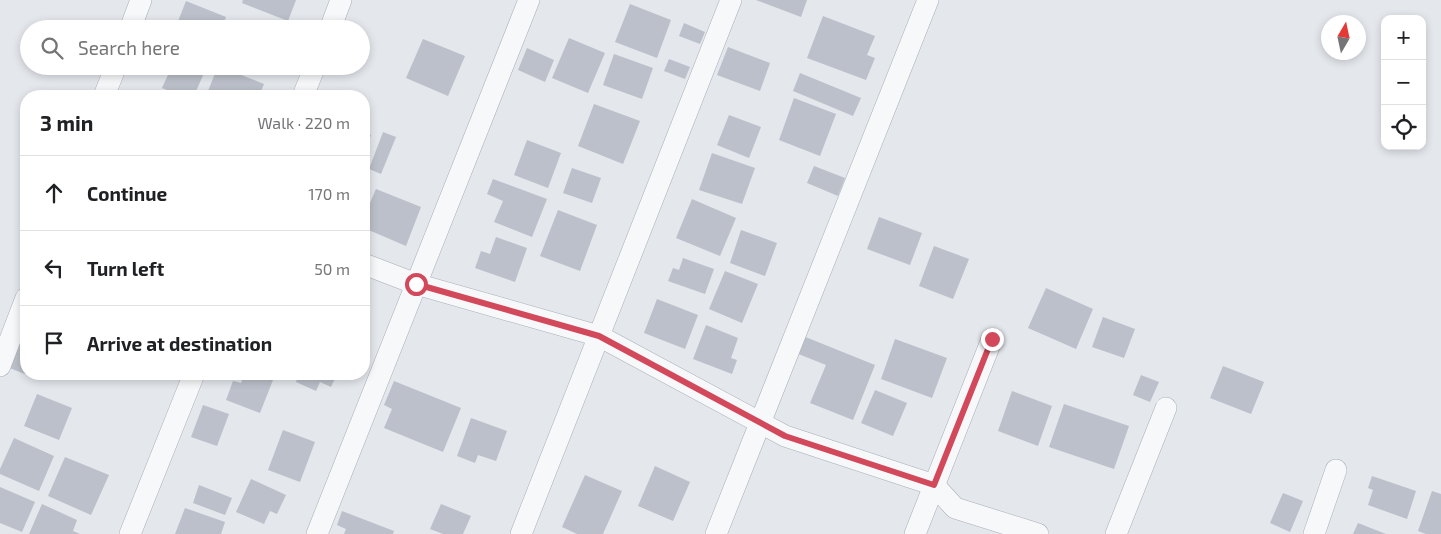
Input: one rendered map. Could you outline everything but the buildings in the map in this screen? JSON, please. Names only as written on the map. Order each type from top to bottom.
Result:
[{"type":"street","points":[[133,20],[141,0]]},
{"type":"street","points":[[333,20],[341,0]]},
{"type":"street","points":[[317,534],[529,0]]},
{"type":"street","points":[[521,534],[731,0]]},
{"type":"street","points":[[716,534],[928,0]]},
{"type":"street","points":[[106,90],[112,75]]},
{"type":"street","points":[[305,90],[311,75]]},
{"type":"street","points":[[370,266],[416,284],[599,336],[785,436],[934,485],[955,508],[1038,534]]},
{"type":"street","points":[[0,366],[20,314]]},
{"type":"street","points":[[915,534],[992,339]]},
{"type":"street","points":[[130,534],[192,380]]},
{"type":"street","points":[[1116,534],[1166,408]]},
{"type":"street","points":[[1314,534],[1336,470]]},
{"type":"route","points":[[416,284],[599,336],[785,436],[934,485],[992,339]]}]
